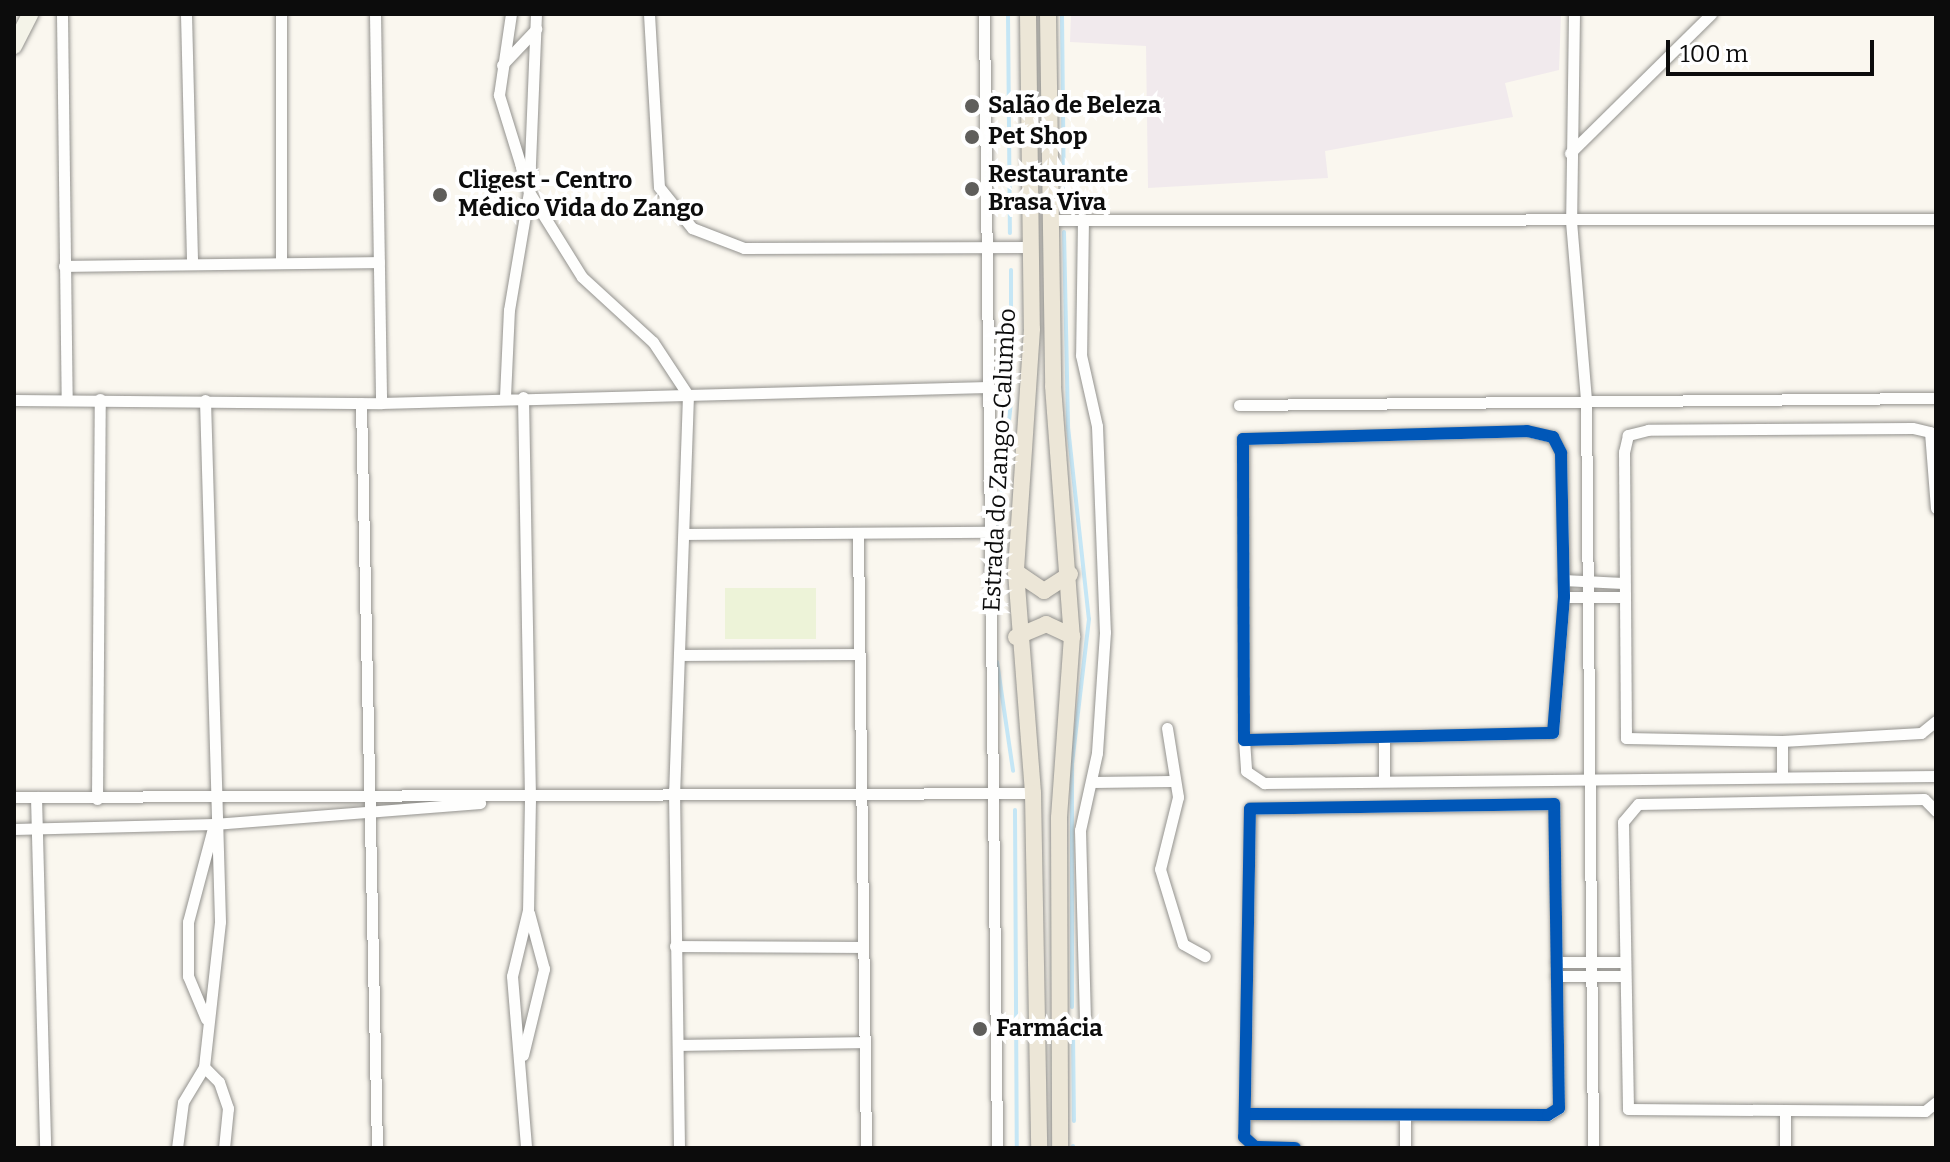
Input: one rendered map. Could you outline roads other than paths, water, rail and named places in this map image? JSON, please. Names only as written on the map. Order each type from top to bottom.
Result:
[{"type":"main road","name":"Estrada do Zango-Calumbo","points":[[1028,14],[1016,247],[1030,391],[1016,572],[1016,637],[1033,793],[1039,1148]]},
{"type":"main road","points":[[1048,14],[1065,220],[1053,386],[1070,574],[1072,636],[1060,793],[1060,1148]]},
{"type":"main road","points":[[1016,572],[1044,591],[1070,574]]},
{"type":"main road","points":[[1016,637],[1046,624],[1072,636]]},
{"type":"street","points":[[14,46],[30,14]]},
{"type":"street","points":[[62,14],[67,400]]},
{"type":"street","points":[[186,14],[192,264]]},
{"type":"street","points":[[281,14],[281,263]]},
{"type":"street","points":[[375,14],[381,403]]},
{"type":"street","points":[[505,397],[509,310],[529,192],[536,14]]},
{"type":"street","points":[[649,14],[659,187],[692,228],[744,248],[1016,247]]},
{"type":"street","points":[[984,14],[988,387],[986,532],[997,1148]]},
{"type":"street","points":[[1574,14],[1571,221],[1586,401],[1593,1148]]},
{"type":"street","points":[[1570,153],[1711,14]]},
{"type":"street","points":[[511,19],[536,65]]},
{"type":"street","points":[[511,19],[501,66],[499,95],[529,192],[582,277],[653,342],[688,395],[674,790],[675,946],[681,1045],[679,1148]]},
{"type":"street","points":[[501,66],[536,29]]},
{"type":"street","points":[[1085,1018],[1080,830],[1092,782],[1105,632],[1097,426],[1081,355],[1065,220],[1936,219]]},
{"type":"street","points":[[64,266],[379,262]]},
{"type":"street","points":[[14,400],[381,403],[505,397],[988,387]]},
{"type":"street","points":[[523,397],[530,798],[528,910],[512,976],[526,1148]]},
{"type":"street","points":[[1239,405],[1936,398]]},
{"type":"street","points":[[97,799],[100,399]]},
{"type":"street","points":[[177,1148],[183,1102],[204,1067],[207,1020],[219,972],[205,400]]},
{"type":"street","points":[[361,403],[367,815],[377,1148]]},
{"type":"street","points":[[1936,508],[1930,432],[1648,430],[1628,435],[1624,452],[1626,738],[1782,741],[1921,733],[1936,721]]},
{"type":"street","points":[[1244,740],[1553,733],[1564,597],[1561,453],[1553,437],[1527,431],[1243,439],[1244,740],[1253,780],[1936,776]]},
{"type":"street","points":[[685,534],[858,537],[986,532]]},
{"type":"street","points":[[858,537],[866,1148]]},
{"type":"street","points":[[1563,580],[1623,583]]},
{"type":"street","points":[[1564,597],[1623,597]]},
{"type":"street","points":[[680,655],[858,654]]},
{"type":"street","points":[[1167,728],[1172,781],[1178,797],[1160,869],[1183,944],[1205,956]]},
{"type":"street","points":[[1384,738],[1384,779]]},
{"type":"street","points":[[1782,741],[1782,777]]},
{"type":"street","points":[[1092,782],[1172,781]]},
{"type":"street","points":[[14,829],[214,824],[367,815],[530,798],[674,790],[992,789],[1033,793]]},
{"type":"street","points":[[14,797],[214,799],[367,795],[530,798]]},
{"type":"street","points":[[36,797],[45,1148]]},
{"type":"street","points":[[1936,811],[1924,799],[1628,808],[1624,962],[1628,1109],[1785,1114],[1925,1111],[1936,1102]]},
{"type":"street","points":[[1248,1114],[1548,1115],[1559,1108],[1554,804],[1250,809],[1246,1142],[1295,1148]]},
{"type":"street","points":[[207,1020],[188,976],[188,922],[195,872],[214,824]]},
{"type":"street","points":[[521,1063],[544,969],[528,910]]},
{"type":"street","points":[[675,946],[863,947]]},
{"type":"street","points":[[1556,962],[1624,962]]},
{"type":"street","points":[[1556,976],[1624,976]]},
{"type":"street","points":[[681,1045],[865,1042]]},
{"type":"street","points":[[204,1067],[219,1082],[228,1108],[224,1148]]},
{"type":"street","points":[[1785,1114],[1785,1148]]},
{"type":"street","points":[[1405,1115],[1405,1148]]},
{"type":"waterway","points":[[1008,14],[1010,233]]},
{"type":"waterway","points":[[1062,14],[1064,206]]},
{"type":"waterway","points":[[1064,232],[1068,427],[1089,619],[1072,763],[1072,1007]]},
{"type":"waterway","points":[[995,554],[1011,401],[1011,270]]},
{"type":"waterway","points":[[997,662],[1013,771]]},
{"type":"waterway","points":[[1015,810],[1017,1148]]},
{"type":"waterway","points":[[1073,1030],[1074,1121]]},
{"type":"place","name":"Salão de Beleza","points":[[972,106]]},
{"type":"place","name":"Pet Shop","points":[[972,137]]},
{"type":"place","name":"Restaurante Brasa Viva","points":[[972,189]]},
{"type":"place","name":"Cligest - Centro Médico Vida do Zango","points":[[440,195]]},
{"type":"place","name":"Farmácia","points":[[980,1029]]}]
